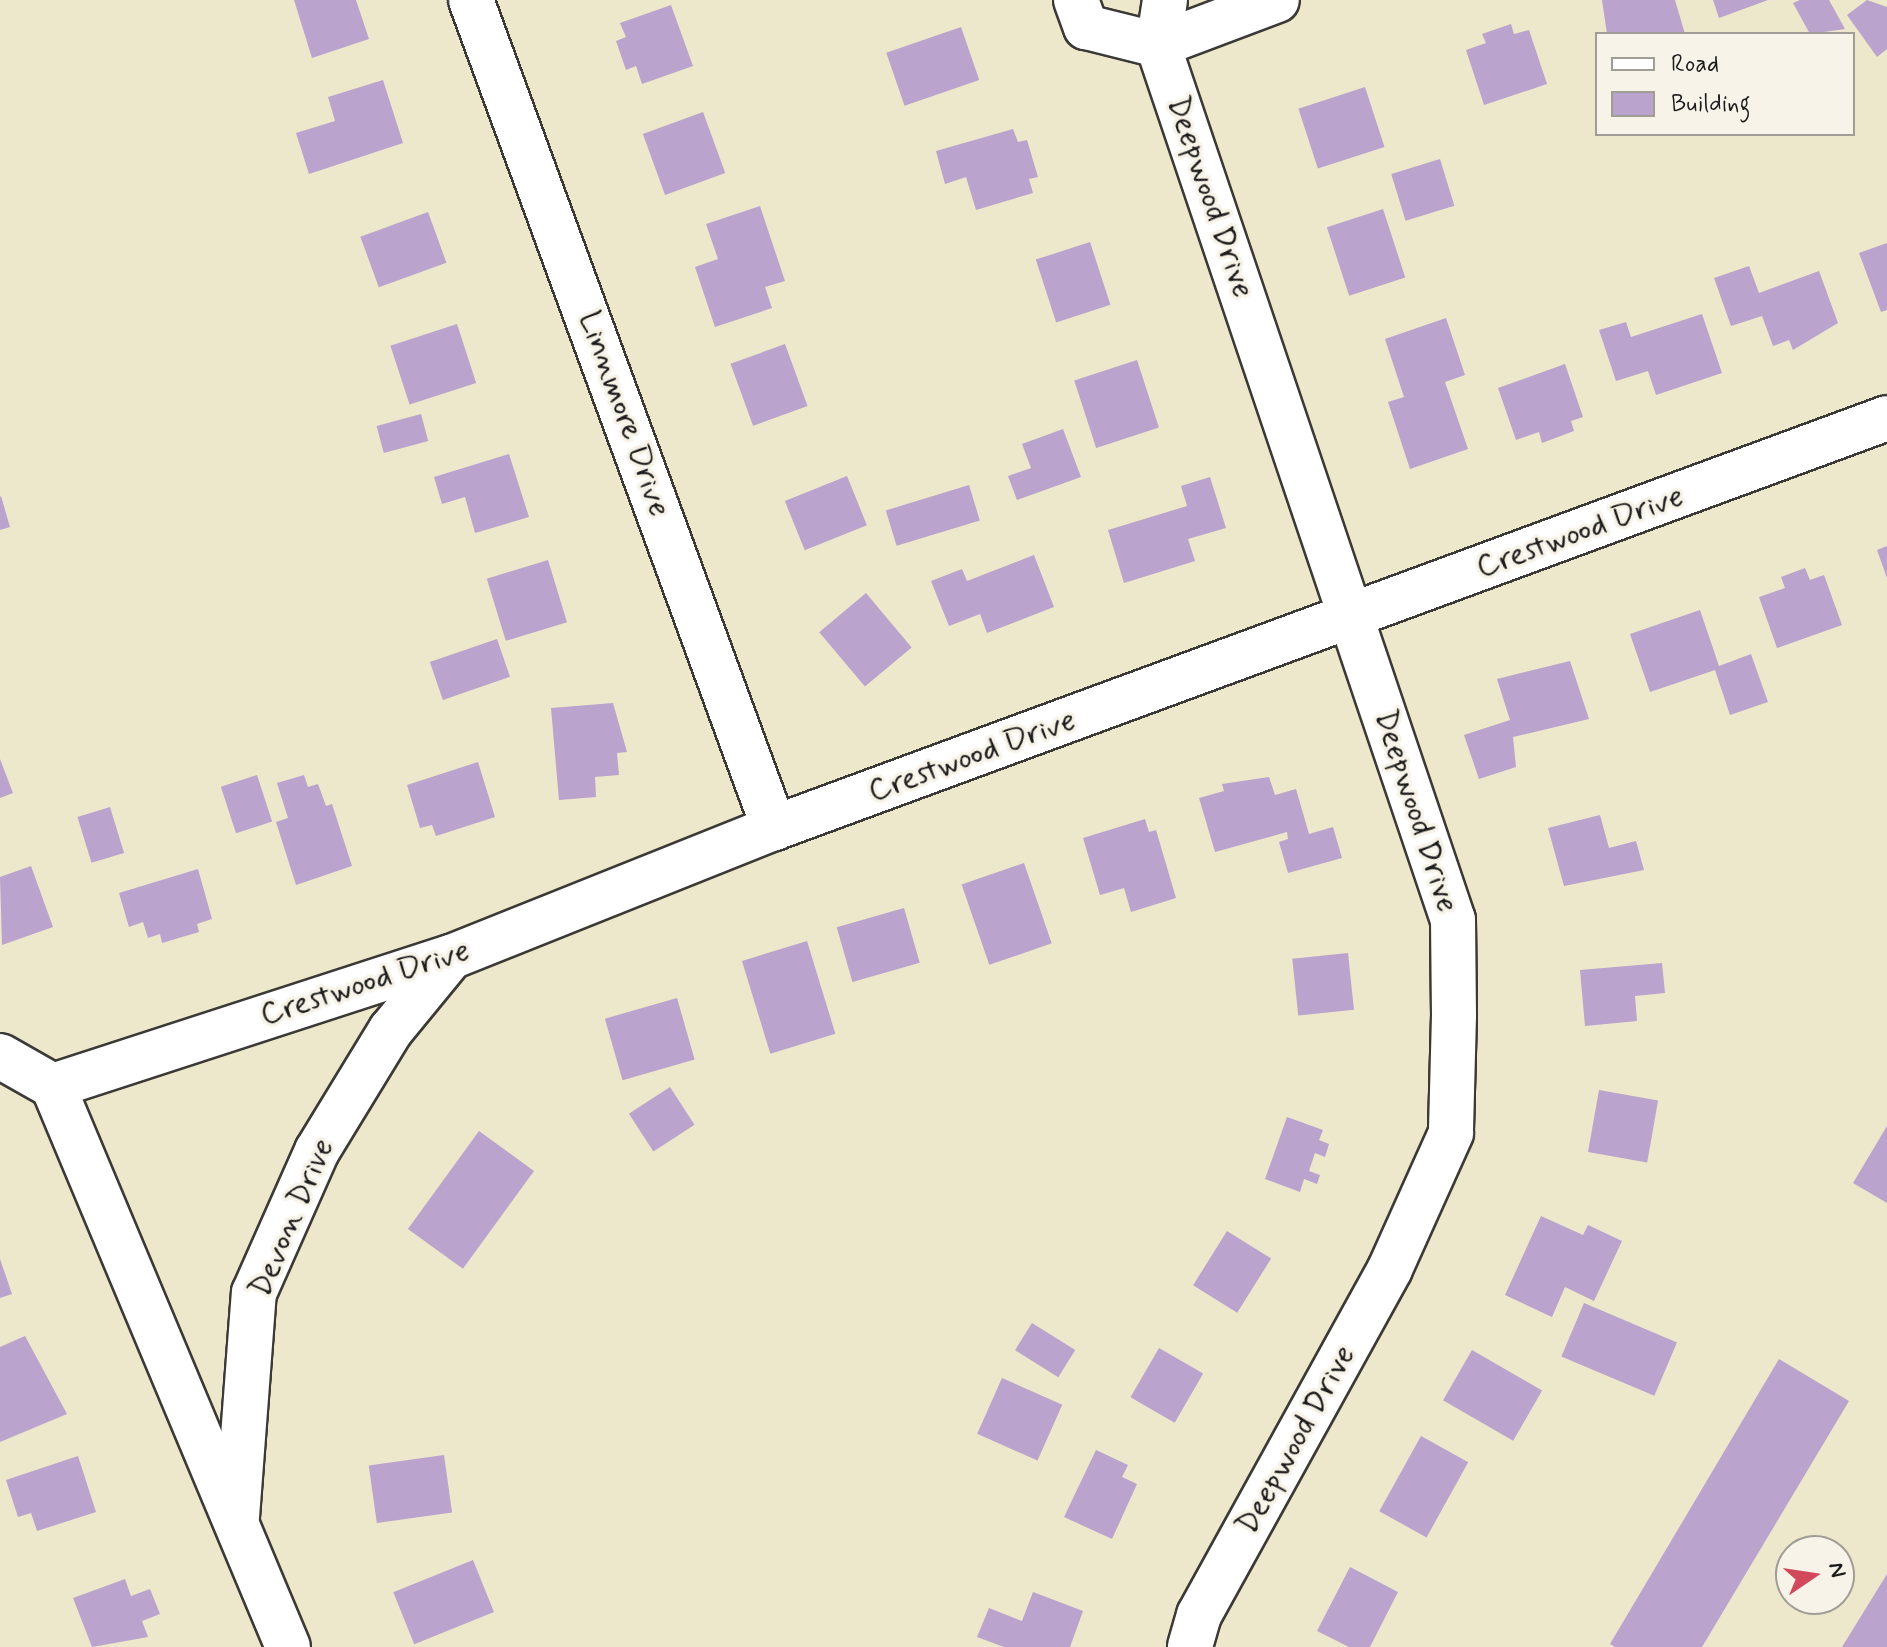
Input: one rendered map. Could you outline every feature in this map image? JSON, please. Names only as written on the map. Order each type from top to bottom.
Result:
[{"type":"street","name":"Linnmore Drive","points":[[471,0],[774,828]]},
{"type":"street","points":[[1076,0],[1086,27],[1158,45],[1277,0]]},
{"type":"street","name":"Deepwood Drive","points":[[1165,0],[1158,45],[1453,920],[1451,1133],[1390,1269],[1199,1615],[1190,1647]]},
{"type":"street","name":"Crestwood Drive","points":[[53,1086],[451,957],[774,828],[1887,418]]},
{"type":"street","name":"Devon Drive","points":[[237,1517],[254,1293],[317,1151],[391,1030],[451,957]]},
{"type":"street","points":[[0,1056],[53,1086]]},
{"type":"street","name":"Devon Drive","points":[[53,1086],[237,1517],[288,1647]]},
{"type":"building","points":[[294,0],[356,0],[369,39],[312,58]]},
{"type":"building","points":[[1602,0],[1675,0],[1684,32],[1607,32]]},
{"type":"building","points":[[1713,0],[1768,0],[1719,18]]},
{"type":"building","points":[[1800,0],[1829,0],[1845,29],[1809,32],[1793,3]]},
{"type":"building","points":[[1867,0],[1887,7],[1887,49],[1877,57],[1847,15]]},
{"type":"building","points":[[671,5],[693,66],[642,84],[636,66],[626,70],[616,41],[626,37],[620,23]]},
{"type":"building","points":[[1511,24],[1514,34],[1529,30],[1547,84],[1484,105],[1466,50],[1486,43],[1482,34]]},
{"type":"building","points":[[961,27],[979,80],[905,106],[886,53]]},
{"type":"building","points":[[383,80],[403,143],[309,174],[296,133],[335,121],[328,97]]},
{"type":"building","points":[[1365,87],[1384,147],[1318,169],[1298,109]]},
{"type":"building","points":[[703,112],[725,173],[665,195],[643,134]]},
{"type":"building","points":[[1013,129],[1018,142],[1027,140],[1038,177],[1029,179],[1033,193],[976,210],[966,177],[945,184],[936,151]]},
{"type":"building","points":[[1440,159],[1454,206],[1406,221],[1391,174]]},
{"type":"building","points":[[760,206],[785,281],[765,287],[772,308],[715,327],[695,267],[718,259],[706,224]]},
{"type":"building","points":[[1383,209],[1405,277],[1349,296],[1327,227]]},
{"type":"building","points":[[428,212],[446,263],[379,287],[360,237]]},
{"type":"building","points":[[1090,242],[1110,305],[1056,322],[1036,260]]},
{"type":"building","points":[[1887,243],[1887,310],[1881,312],[1859,253]]},
{"type":"building","points":[[1749,266],[1759,293],[1819,271],[1838,323],[1793,350],[1789,340],[1773,346],[1762,316],[1731,326],[1714,278]]},
{"type":"building","points":[[1702,314],[1722,373],[1656,395],[1648,371],[1616,381],[1599,330],[1626,322],[1631,337]]},
{"type":"building","points":[[1446,318],[1465,375],[1445,382],[1468,449],[1410,469],[1388,402],[1404,397],[1385,339]]},
{"type":"building","points":[[457,324],[476,383],[410,405],[390,346]]},
{"type":"building","points":[[785,344],[808,406],[753,426],[730,364]]},
{"type":"building","points":[[1137,360],[1159,428],[1096,448],[1074,380]]},
{"type":"building","points":[[1565,364],[1583,417],[1571,421],[1574,431],[1542,443],[1539,432],[1516,440],[1498,388]]},
{"type":"building","points":[[421,414],[428,441],[384,453],[377,426]]},
{"type":"building","points":[[1063,429],[1081,477],[1017,500],[1008,476],[1031,468],[1022,444]]},
{"type":"building","points":[[509,454],[529,517],[475,533],[465,497],[442,504],[434,477]]},
{"type":"building","points":[[847,476],[867,525],[805,550],[785,501]]},
{"type":"building","points":[[1210,477],[1226,528],[1188,539],[1195,561],[1124,583],[1108,530],[1187,506],[1181,486]]},
{"type":"building","points":[[969,485],[980,520],[897,546],[886,510]]},
{"type":"building","points":[[0,497],[10,527],[0,530]]},
{"type":"building","points":[[1887,546],[1887,578],[1877,550]]},
{"type":"building","points":[[1034,555],[1054,607],[987,633],[980,614],[949,626],[931,581],[962,569],[967,581]]},
{"type":"building","points":[[548,560],[567,622],[506,641],[487,579]]},
{"type":"building","points":[[1805,568],[1810,580],[1824,575],[1842,625],[1777,648],[1759,597],[1785,588],[1781,577]]},
{"type":"building","points":[[866,593],[912,647],[865,687],[819,632]]},
{"type":"building","points":[[1700,610],[1719,666],[1751,654],[1768,702],[1730,715],[1715,670],[1650,692],[1630,634]]},
{"type":"building","points":[[497,639],[510,677],[443,700],[430,662]]},
{"type":"building","points":[[1570,661],[1589,719],[1513,737],[1516,767],[1479,779],[1464,735],[1510,720],[1497,679]]},
{"type":"building","points":[[613,703],[627,752],[617,753],[619,775],[595,777],[596,797],[559,800],[551,708]]},
{"type":"building","points":[[0,759],[13,793],[0,798]]},
{"type":"building","points":[[478,762],[495,817],[436,836],[432,825],[420,828],[407,785]]},
{"type":"building","points":[[257,775],[272,822],[236,833],[221,787]]},
{"type":"building","points":[[304,775],[308,787],[318,784],[326,806],[332,804],[352,866],[296,885],[276,822],[288,818],[277,783]]},
{"type":"building","points":[[1269,777],[1275,795],[1296,789],[1309,834],[1333,827],[1342,858],[1288,873],[1279,842],[1288,839],[1287,832],[1215,852],[1199,798],[1224,791],[1222,784]]},
{"type":"building","points":[[110,807],[124,853],[92,863],[77,817]]},
{"type":"building","points":[[1600,815],[1609,848],[1636,841],[1644,870],[1564,886],[1548,828]]},
{"type":"building","points":[[1145,819],[1149,832],[1156,830],[1176,898],[1131,912],[1124,888],[1100,895],[1083,838]]},
{"type":"building","points":[[1024,863],[1052,943],[989,965],[962,884]]},
{"type":"building","points":[[31,866],[53,927],[2,945],[0,877]]},
{"type":"building","points":[[198,869],[212,919],[197,924],[199,932],[162,943],[160,934],[148,938],[143,922],[129,927],[119,893]]},
{"type":"building","points":[[904,908],[920,963],[852,982],[837,927]]},
{"type":"building","points":[[807,941],[835,1034],[770,1054],[742,961]]},
{"type":"building","points":[[1348,953],[1354,1010],[1298,1016],[1292,959]]},
{"type":"building","points":[[1662,963],[1665,993],[1635,996],[1637,1021],[1585,1026],[1580,970]]},
{"type":"building","points":[[677,998],[695,1060],[623,1080],[605,1019]]},
{"type":"building","points":[[670,1087],[695,1125],[653,1151],[629,1114]]},
{"type":"building","points":[[1599,1090],[1658,1100],[1647,1162],[1588,1152]]},
{"type":"building","points":[[1287,1117],[1323,1130],[1319,1140],[1329,1144],[1325,1157],[1315,1153],[1309,1171],[1320,1175],[1317,1184],[1304,1179],[1300,1192],[1265,1179]]},
{"type":"building","points":[[1887,1126],[1887,1203],[1853,1183]]},
{"type":"building","points":[[479,1131],[534,1171],[463,1269],[408,1229]]},
{"type":"building","points":[[1541,1216],[1583,1235],[1588,1225],[1622,1241],[1594,1301],[1565,1287],[1552,1317],[1505,1295]]},
{"type":"building","points":[[1227,1231],[1271,1259],[1237,1313],[1193,1285]]},
{"type":"building","points":[[0,1259],[12,1294],[0,1298]]},
{"type":"building","points":[[1584,1303],[1677,1342],[1654,1396],[1561,1356]]},
{"type":"building","points":[[1032,1323],[1075,1350],[1058,1377],[1015,1350]]},
{"type":"building","points":[[25,1336],[67,1414],[0,1442],[0,1347]]},
{"type":"building","points":[[1159,1348],[1203,1374],[1175,1423],[1130,1397]]},
{"type":"building","points":[[1472,1350],[1542,1390],[1513,1441],[1443,1400]]},
{"type":"building","points":[[1779,1359],[1849,1401],[1702,1647],[1615,1647],[1610,1644]]},
{"type":"building","points":[[1002,1378],[1062,1405],[1037,1461],[977,1434]]},
{"type":"building","points":[[1421,1436],[1468,1462],[1427,1537],[1379,1511]]},
{"type":"building","points":[[1096,1450],[1128,1465],[1122,1477],[1137,1484],[1112,1539],[1064,1517]]},
{"type":"building","points":[[444,1455],[452,1512],[377,1523],[369,1466]]},
{"type":"building","points":[[78,1456],[96,1512],[37,1531],[31,1513],[18,1517],[6,1480]]},
{"type":"building","points":[[473,1560],[494,1612],[414,1644],[393,1592]]},
{"type":"building","points":[[1350,1567],[1398,1592],[1370,1647],[1349,1647],[1317,1631]]},
{"type":"building","points":[[1887,1574],[1887,1647],[1842,1647]]},
{"type":"building","points":[[125,1579],[131,1596],[150,1589],[160,1614],[142,1621],[148,1637],[92,1647],[73,1598]]},
{"type":"building","points":[[1033,1592],[1083,1611],[1070,1647],[1004,1647],[977,1637],[989,1608],[1022,1621]]}]
